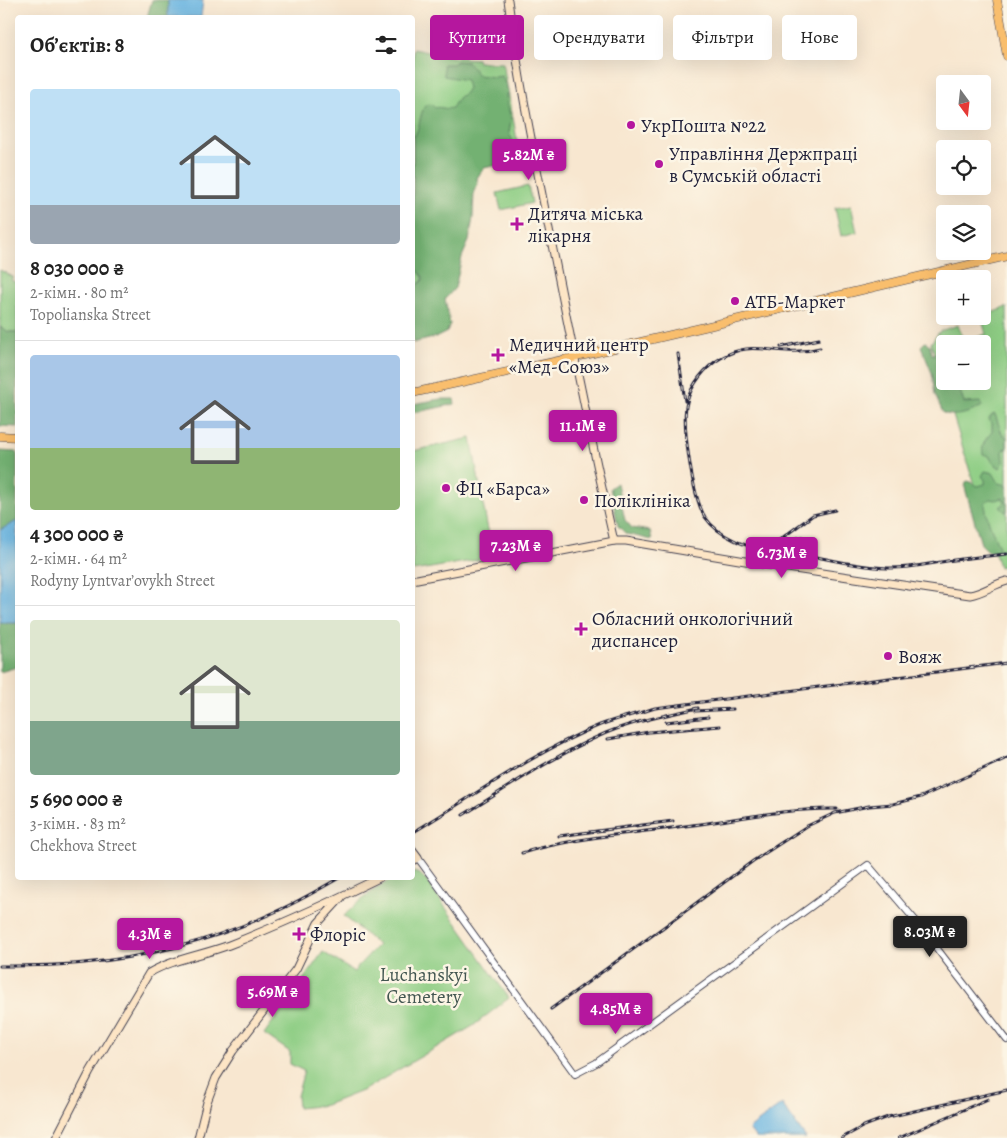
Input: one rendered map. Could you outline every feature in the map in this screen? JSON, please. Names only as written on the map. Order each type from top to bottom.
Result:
[{"type":"main road","points":[[508,0],[514,47],[574,357],[614,541]]},
{"type":"main road","points":[[996,0],[1007,56]]},
{"type":"main road","points":[[415,392],[1007,256]]},
{"type":"main road","points":[[0,436],[15,436]]},
{"type":"main road","points":[[415,579],[614,541],[626,541],[796,570],[970,595],[977,594],[1007,581]]},
{"type":"main road","points":[[56,1138],[90,1072],[149,973],[238,942],[375,880]]},
{"type":"main road","points":[[198,1138],[207,1102],[216,1078],[233,1051],[296,969],[318,923],[343,896]]},
{"type":"street","points":[[415,860],[575,1074],[604,1057],[868,865],[914,920],[1007,1040]]},
{"type":"green space","points":[[152,0],[168,0],[168,15],[148,15]]},
{"type":"green space","points":[[415,49],[430,52],[430,60],[477,60],[478,62],[503,63],[519,151],[475,156],[445,250],[415,300]]},
{"type":"green space","points":[[457,61],[468,62],[478,75],[502,76],[507,88],[506,96],[511,120],[509,133],[513,141],[514,154],[503,164],[484,168],[477,178],[478,184],[474,191],[473,218],[469,241],[462,257],[455,288],[445,299],[450,324],[447,332],[437,337],[415,342],[415,287],[423,280],[423,277],[415,268],[415,135],[425,105],[431,104],[435,108],[452,108],[458,98],[468,88],[466,80],[444,76],[443,64],[453,64]]},
{"type":"green space","points":[[528,186],[532,203],[501,210],[497,193]]},
{"type":"green space","points":[[851,205],[857,232],[841,236],[835,208]]},
{"type":"green space","points":[[0,270],[13,277],[11,280],[15,282],[15,332],[9,332],[0,327]]},
{"type":"green space","points":[[1007,307],[1007,565],[999,567],[945,390],[991,390],[991,335],[983,335],[986,334],[983,325],[991,325],[991,313]]},
{"type":"green space","points":[[958,325],[962,335],[937,335],[940,331]]},
{"type":"green space","points":[[0,327],[9,332],[15,332],[15,427],[0,426]]},
{"type":"green space","points":[[936,336],[936,359],[931,343]]},
{"type":"green space","points":[[925,342],[930,345],[932,354],[936,354],[936,390],[960,390],[964,403],[981,402],[982,406],[963,414],[952,415],[943,413],[935,395],[932,373],[921,346]]},
{"type":"green space","points":[[440,399],[454,399],[455,404],[415,413],[415,404]]},
{"type":"green space","points":[[995,414],[1002,434],[1007,438],[1007,447],[1003,451],[1004,462],[1000,468],[993,463],[989,456],[983,454],[984,442],[992,432],[989,419]]},
{"type":"green space","name":"ФЦ «Барса»","points":[[471,438],[487,525],[495,557],[415,571],[415,451]]},
{"type":"green space","points":[[0,451],[15,452],[15,522],[0,530]]},
{"type":"green space","points":[[985,471],[993,473],[999,483],[1007,485],[1007,511],[1005,512],[1000,507],[1005,503],[1003,498],[990,499],[985,502],[988,519],[999,547],[997,552],[989,552],[981,544],[965,488],[968,481],[978,486],[985,484],[982,476]]},
{"type":"green space","points":[[617,483],[625,520],[632,528],[650,531],[652,540],[626,534],[618,526],[610,488]]},
{"type":"green space","points":[[0,623],[15,623],[15,668],[0,672]]},
{"type":"green space","name":"Luchanskyi Cemetery","points":[[415,873],[420,874],[509,998],[473,1026],[364,1090],[326,1105],[298,1108],[297,1096],[304,1071],[290,1064],[290,1052],[264,1034],[323,952],[354,972],[378,945],[344,916],[361,900],[390,880],[415,880]]},
{"type":"water","points":[[168,0],[203,0],[201,15],[168,15]]},
{"type":"water","points":[[15,522],[15,623],[0,623],[0,530]]},
{"type":"water","points":[[782,1104],[806,1138],[756,1138],[749,1129]]},
{"type":"railway","points":[[781,347],[819,339]]},
{"type":"railway","points":[[820,348],[808,351],[753,348],[738,350],[715,362],[704,371],[695,383],[687,402],[687,443],[696,494],[705,517],[711,524],[726,536],[742,544],[767,550],[876,567],[910,567],[1007,554]]},
{"type":"railway","points":[[678,354],[685,401]]},
{"type":"railway","points":[[764,545],[778,541],[813,515],[835,510]]},
{"type":"railway","points":[[778,543],[802,537]]},
{"type":"railway","points":[[415,831],[504,775],[552,748],[600,725],[655,708],[1007,663]]},
{"type":"railway","points":[[463,815],[551,761],[606,733],[640,722],[698,708]]},
{"type":"railway","points":[[696,711],[733,709]]},
{"type":"railway","points":[[666,722],[708,717]]},
{"type":"railway","points":[[608,739],[649,732],[720,726]]},
{"type":"railway","points":[[551,1009],[753,861],[807,826],[835,813],[869,806],[893,804],[921,797],[1007,758]]},
{"type":"railway","points":[[522,853],[562,843],[603,836],[704,824],[780,812],[837,809]]},
{"type":"railway","points":[[559,836],[673,821]]},
{"type":"railway","points":[[0,966],[84,963],[133,956],[182,945],[253,922],[308,896],[336,880]]},
{"type":"railway","points":[[842,1138],[864,1126],[888,1117],[1007,1090]]},
{"type":"railway","points":[[899,1138],[988,1099]]},
{"type":"place","name":"УкрПошта №22","points":[[631,125]]},
{"type":"place","name":"Управління Держпраці в Сумській області","points":[[659,164]]},
{"type":"place","name":"Дитяча міська лікарня","points":[[517,224]]},
{"type":"place","name":"АТБ-Маркет","points":[[735,301]]},
{"type":"place","name":"Медичний центр «Мед-Союз»","points":[[498,355]]},
{"type":"place","name":"ФЦ «Барса»","points":[[446,488]]},
{"type":"place","name":"Поліклініка","points":[[584,500]]},
{"type":"place","name":"Обласний онкологічний диспансер","points":[[581,629]]},
{"type":"place","name":"Вояж","points":[[888,656]]},
{"type":"place","name":"Флоріс","points":[[299,934]]}]
